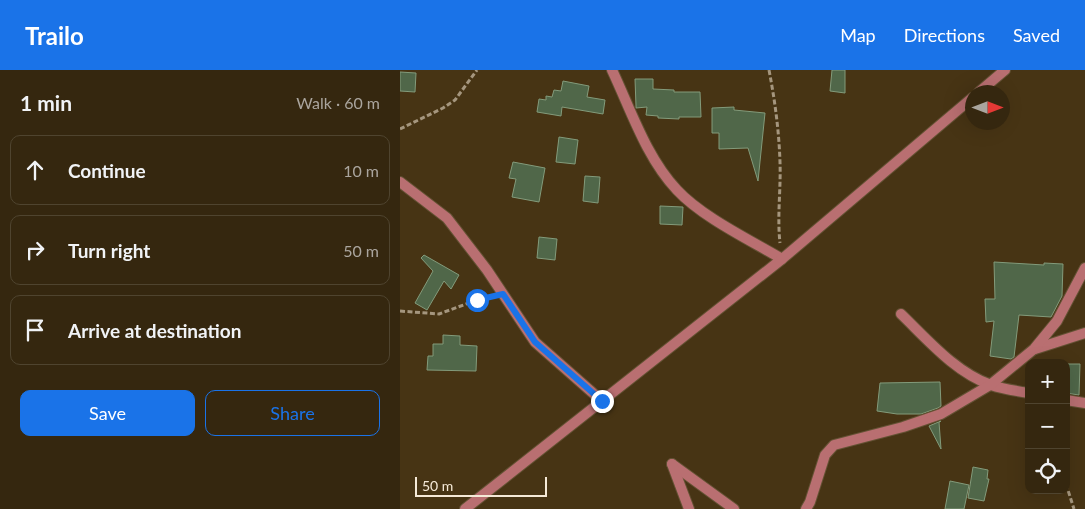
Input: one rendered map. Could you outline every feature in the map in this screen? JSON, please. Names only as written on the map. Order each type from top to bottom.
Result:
[{"type":"street","points":[[612,70],[650,152],[664,175],[678,191],[693,205],[782,259]]},
{"type":"street","points":[[987,85],[1005,70]]},
{"type":"street","points":[[465,509],[782,259],[965,104]]},
{"type":"street","points":[[400,182],[447,218],[487,270],[535,342],[602,401]]},
{"type":"street","points":[[806,509],[826,455],[834,445],[903,427],[941,414],[990,385],[1034,350],[1056,322],[1085,268]]},
{"type":"street","points":[[901,314],[944,356],[964,371],[990,385],[1025,392]]},
{"type":"street","points":[[1034,350],[1085,332]]},
{"type":"street","points":[[1070,401],[1085,403]]},
{"type":"street","points":[[689,509],[672,464],[734,509]]},
{"type":"path","points":[[400,130],[455,100],[477,70]]},
{"type":"path","points":[[769,70],[777,111],[780,164],[778,230],[782,259]]},
{"type":"path","points":[[400,311],[438,314],[477,300],[503,294]]},
{"type":"path","points":[[1069,494],[1074,509]]},
{"type":"building","points":[[832,70],[845,70],[845,93],[830,91]]},
{"type":"building","points":[[400,72],[416,73],[415,92],[400,91]]},
{"type":"building","points":[[635,79],[653,79],[653,89],[674,90],[674,92],[700,92],[701,117],[679,117],[679,119],[658,118],[658,116],[646,115],[647,107],[636,108]]},
{"type":"building","points":[[563,81],[589,86],[587,97],[605,100],[603,114],[562,107],[561,116],[537,112],[539,99],[546,100],[546,96],[552,97],[554,90],[561,91]]},
{"type":"building","points":[[734,107],[734,110],[765,113],[758,181],[748,148],[719,149],[719,133],[712,133],[712,108]]},
{"type":"building","points":[[559,137],[578,140],[575,164],[556,162]]},
{"type":"building","points":[[513,162],[545,168],[539,202],[512,197],[516,179],[509,178]]},
{"type":"building","points":[[585,176],[600,177],[598,203],[583,201]]},
{"type":"building","points":[[660,206],[683,207],[682,225],[660,224]]},
{"type":"building","points":[[539,237],[557,239],[555,260],[537,258]]},
{"type":"building","points":[[424,255],[459,275],[451,289],[444,281],[427,310],[415,303],[433,271],[421,258]]},
{"type":"building","points":[[994,262],[1044,265],[1044,263],[1063,264],[1062,296],[1051,317],[1019,315],[1014,357],[1011,359],[990,356],[994,321],[986,322],[985,299],[995,299]]},
{"type":"building","points":[[443,335],[460,336],[460,345],[477,346],[476,371],[427,370],[428,356],[433,356],[433,344],[443,344]]},
{"type":"building","points":[[1070,364],[1080,364],[1079,395],[1070,394]]},
{"type":"building","points":[[940,382],[941,406],[938,408],[921,414],[897,414],[877,411],[880,383]]},
{"type":"building","points":[[941,421],[939,422],[941,449],[929,426]]},
{"type":"building","points":[[973,467],[988,470],[987,479],[989,479],[984,501],[968,498]]},
{"type":"building","points":[[950,481],[969,485],[964,509],[945,509]]},
{"type":"route","points":[[477,300],[503,294],[535,342],[602,401]]}]
